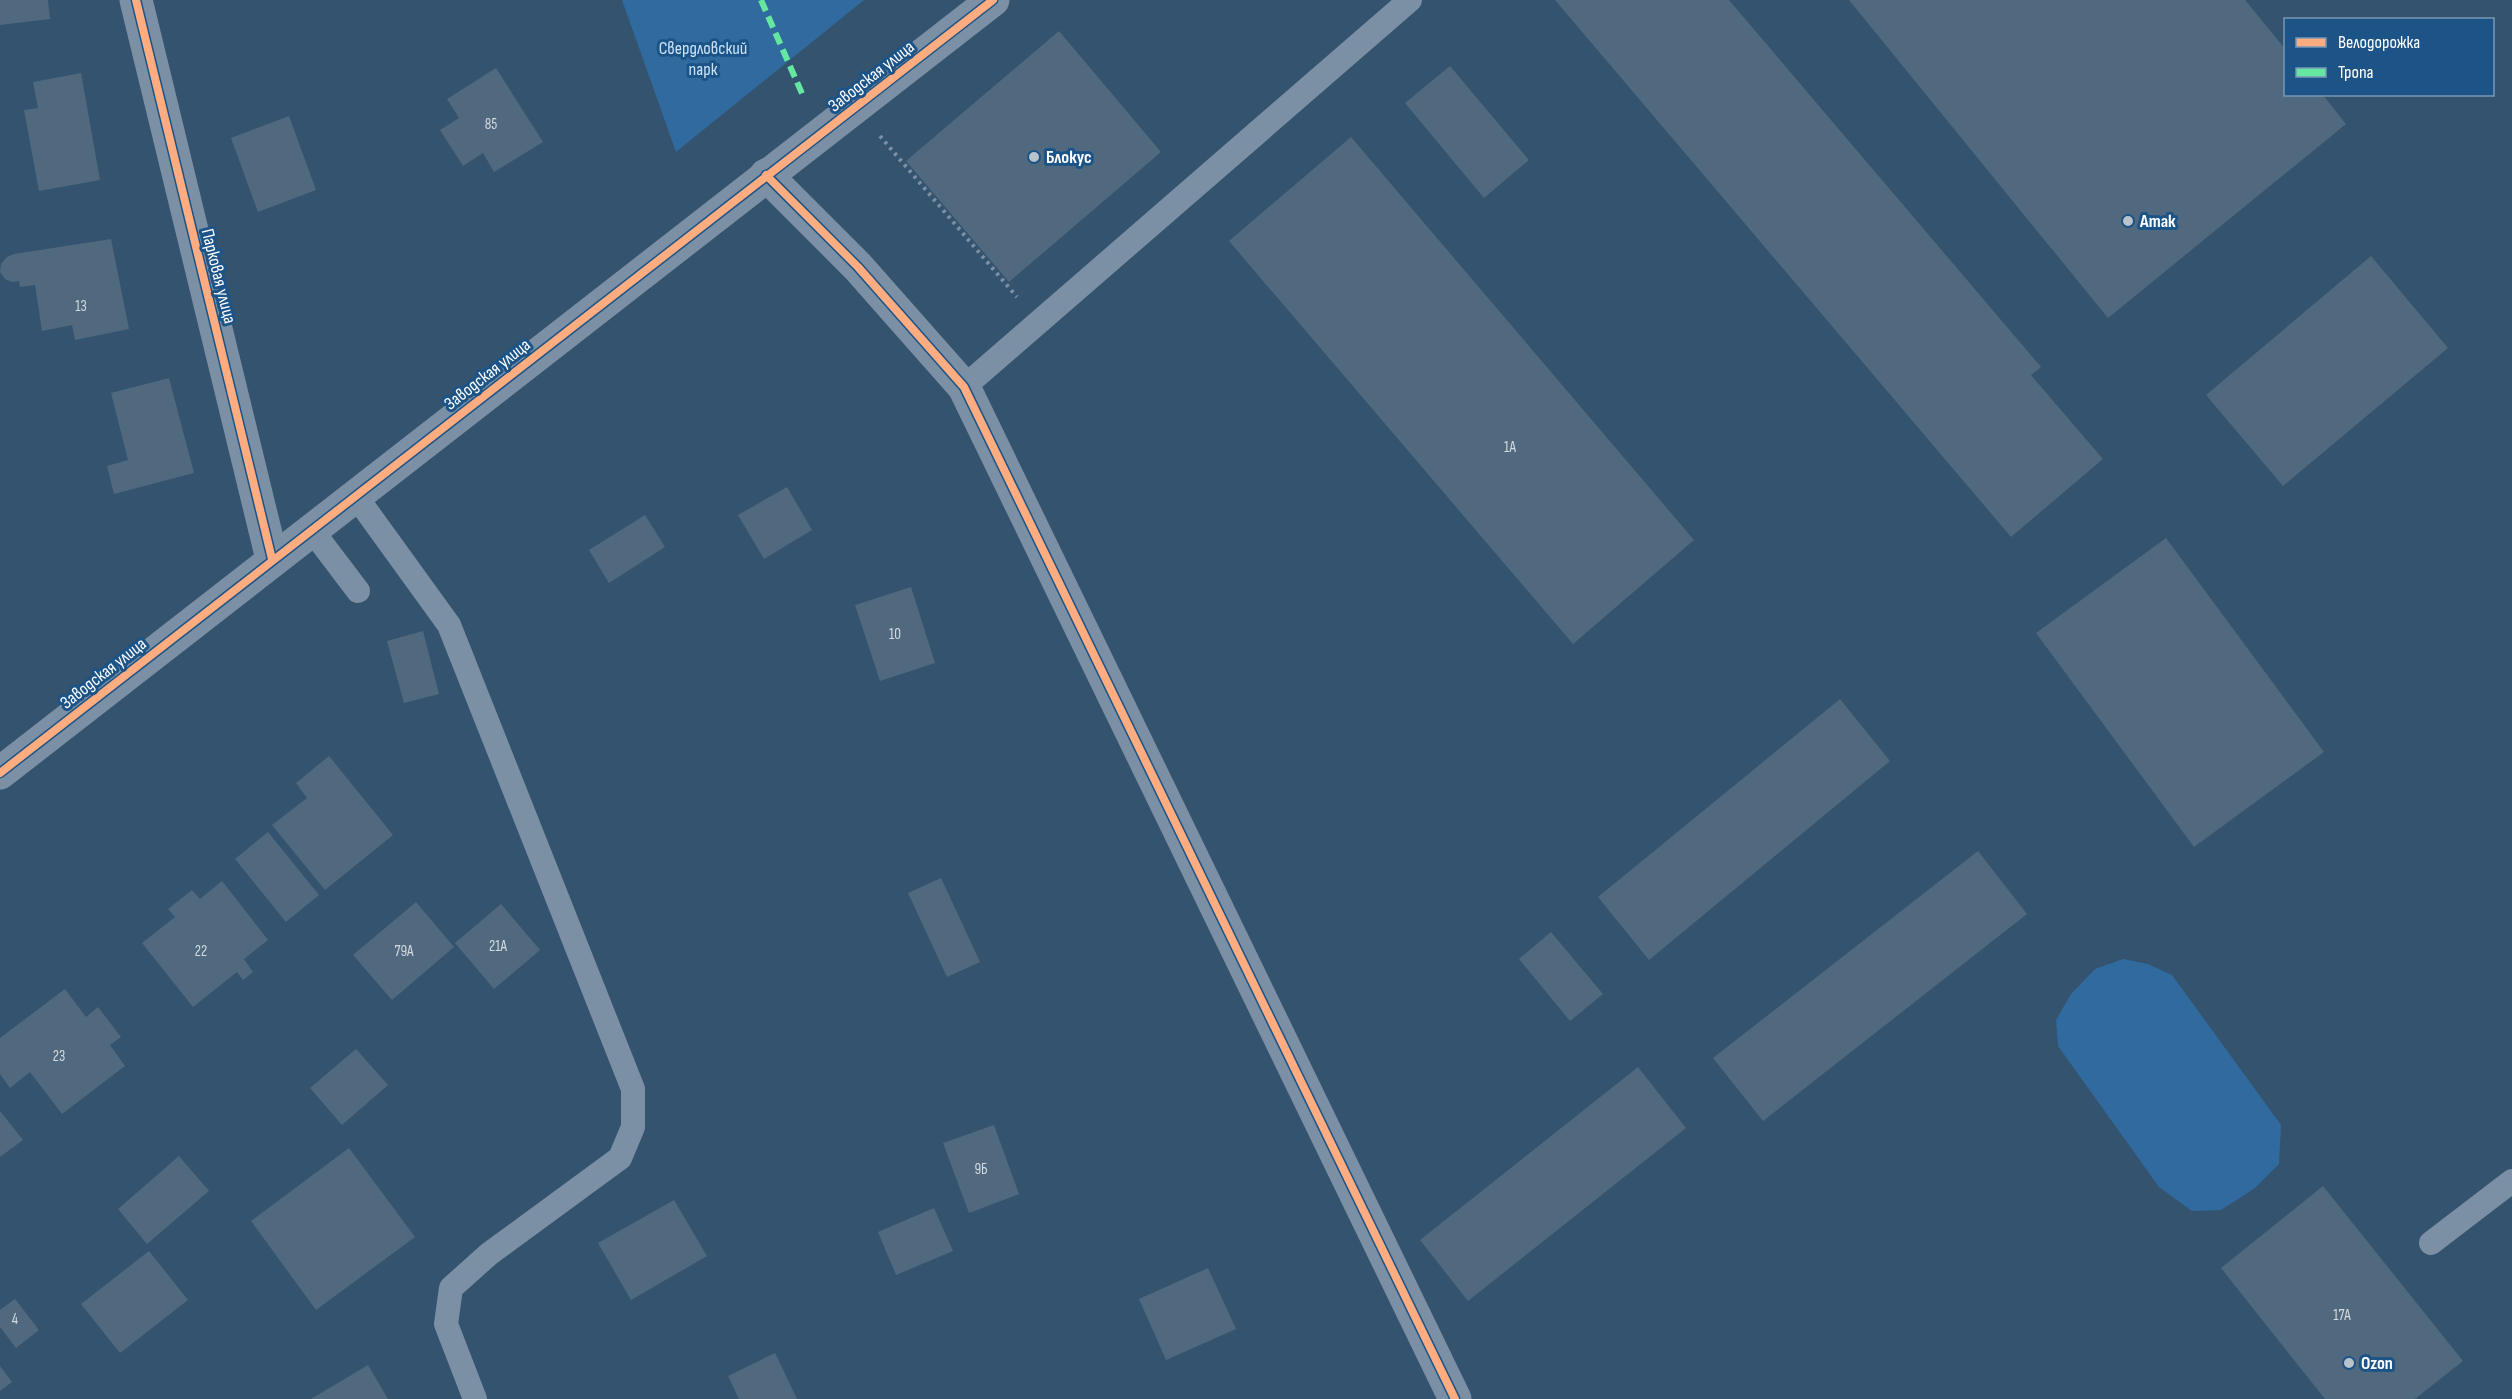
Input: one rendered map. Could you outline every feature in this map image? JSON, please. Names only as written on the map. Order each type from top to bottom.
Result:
[{"type":"street","name":"Парковая улица","points":[[136,0],[272,559]]},
{"type":"street","name":"Заводская улица","points":[[0,773],[993,0]]},
{"type":"street","points":[[766,175],[858,267],[964,387],[1455,1399]]},
{"type":"lane","points":[[964,387],[1410,0]]},
{"type":"lane","points":[[355,495],[449,625],[633,1089],[633,1127],[620,1158],[489,1254],[451,1288],[446,1324],[475,1399]]},
{"type":"lane","points":[[311,529],[358,591]]},
{"type":"lane","points":[[2431,1243],[2512,1181]]},
{"type":"path","points":[[875,131],[1038,322]]},
{"type":"green space","name":"Свердловский парк","points":[[622,0],[864,0],[676,152]]},
{"type":"green space","points":[[2123,959],[2148,964],[2172,975],[2281,1125],[2279,1164],[2255,1188],[2221,1210],[2192,1211],[2159,1187],[2058,1046],[2056,1020],[2071,994],[2095,969]]},
{"type":"building","points":[[0,0],[48,0],[50,19],[0,25]]},
{"type":"building","points":[[1555,0],[1729,0],[2041,367],[2031,375],[2103,459],[2011,537]]},
{"type":"building","name":"Атак","points":[[1849,0],[2245,0],[2284,48],[2284,96],[2324,96],[2346,124],[2108,318]]},
{"type":"building","name":"Блокус","points":[[1059,31],[1161,152],[1009,282],[906,161]]},
{"type":"building","points":[[1450,66],[1529,160],[1484,198],[1405,103]]},
{"type":"building","points":[[496,68],[543,142],[494,172],[483,153],[463,166],[440,130],[459,118],[447,99]]},
{"type":"building","points":[[81,73],[100,180],[39,191],[24,110],[38,108],[33,82]]},
{"type":"building","points":[[289,116],[316,190],[258,212],[231,138]]},
{"type":"building","points":[[1351,137],[1694,540],[1573,644],[1229,241]]},
{"type":"building","points":[[111,239],[129,329],[75,340],[72,325],[42,331],[35,285],[20,287],[19,281],[12,282],[5,279],[0,272],[1,264],[7,257],[14,254]]},
{"type":"building","points":[[2371,256],[2448,348],[2283,486],[2206,395]]},
{"type":"building","points":[[169,378],[194,473],[114,494],[107,466],[128,460],[111,393]]},
{"type":"building","points":[[787,487],[812,530],[764,559],[738,515]]},
{"type":"building","points":[[645,515],[665,547],[609,583],[589,550]]},
{"type":"building","points":[[2166,538],[2324,752],[2194,847],[2036,633]]},
{"type":"building","points":[[911,587],[935,663],[880,681],[855,605]]},
{"type":"building","points":[[423,631],[439,694],[404,703],[387,641]]},
{"type":"building","points":[[1840,699],[1890,761],[1649,960],[1598,897]]},
{"type":"building","points":[[329,756],[393,835],[325,890],[272,825],[307,798],[296,783]]},
{"type":"building","points":[[268,832],[319,895],[286,922],[235,859]]},
{"type":"building","points":[[1978,851],[2027,914],[1763,1121],[1713,1058]]},
{"type":"building","points":[[941,878],[980,962],[947,977],[908,893]]},
{"type":"building","points":[[222,881],[268,940],[244,959],[253,972],[243,980],[237,972],[193,1007],[142,943],[175,917],[168,909],[192,890],[200,899]]},
{"type":"building","points":[[416,902],[454,947],[392,1000],[353,955]]},
{"type":"building","points":[[501,904],[540,950],[494,989],[455,943]]},
{"type":"building","points":[[1551,932],[1603,994],[1570,1021],[1519,959]]},
{"type":"building","points":[[65,989],[86,1017],[98,1007],[121,1037],[110,1045],[125,1066],[62,1114],[30,1072],[10,1088],[0,1074],[0,1038]]},
{"type":"building","points":[[356,1049],[388,1085],[342,1125],[310,1088]]},
{"type":"building","points":[[1638,1067],[1686,1128],[1468,1301],[1420,1240]]},
{"type":"building","points":[[0,1111],[23,1140],[0,1157]]},
{"type":"building","points":[[994,1125],[1019,1194],[969,1213],[943,1143]]},
{"type":"building","points":[[349,1148],[415,1237],[316,1310],[251,1221]]},
{"type":"building","points":[[179,1156],[209,1191],[147,1244],[118,1209]]},
{"type":"building","points":[[2323,1186],[2463,1361],[2415,1399],[2325,1399],[2221,1268]]},
{"type":"building","points":[[674,1200],[707,1256],[631,1300],[598,1243]]},
{"type":"building","points":[[934,1208],[953,1251],[896,1275],[878,1232]]},
{"type":"building","points":[[149,1251],[188,1300],[120,1353],[81,1304]]},
{"type":"building","points":[[1208,1268],[1236,1329],[1166,1360],[1139,1299]]},
{"type":"building","points":[[15,1299],[39,1330],[16,1348],[0,1327],[0,1310]]},
{"type":"building","points":[[775,1353],[797,1399],[739,1399],[728,1376]]},
{"type":"building","points":[[368,1365],[388,1399],[311,1399]]},
{"type":"building","points":[[0,1366],[12,1382],[0,1391]]},
{"type":"marked path","points":[[761,0],[804,98]]},
{"type":"cycle path","points":[[136,0],[272,559]]},
{"type":"cycle path","points":[[0,773],[993,0]]},
{"type":"cycle path","points":[[766,175],[858,267],[964,387],[1455,1399]]},
{"type":"place","name":"Блокус","points":[[1034,157]]},
{"type":"place","name":"Атак","points":[[2128,221]]},
{"type":"place","name":"Ozon","points":[[2349,1363]]}]
